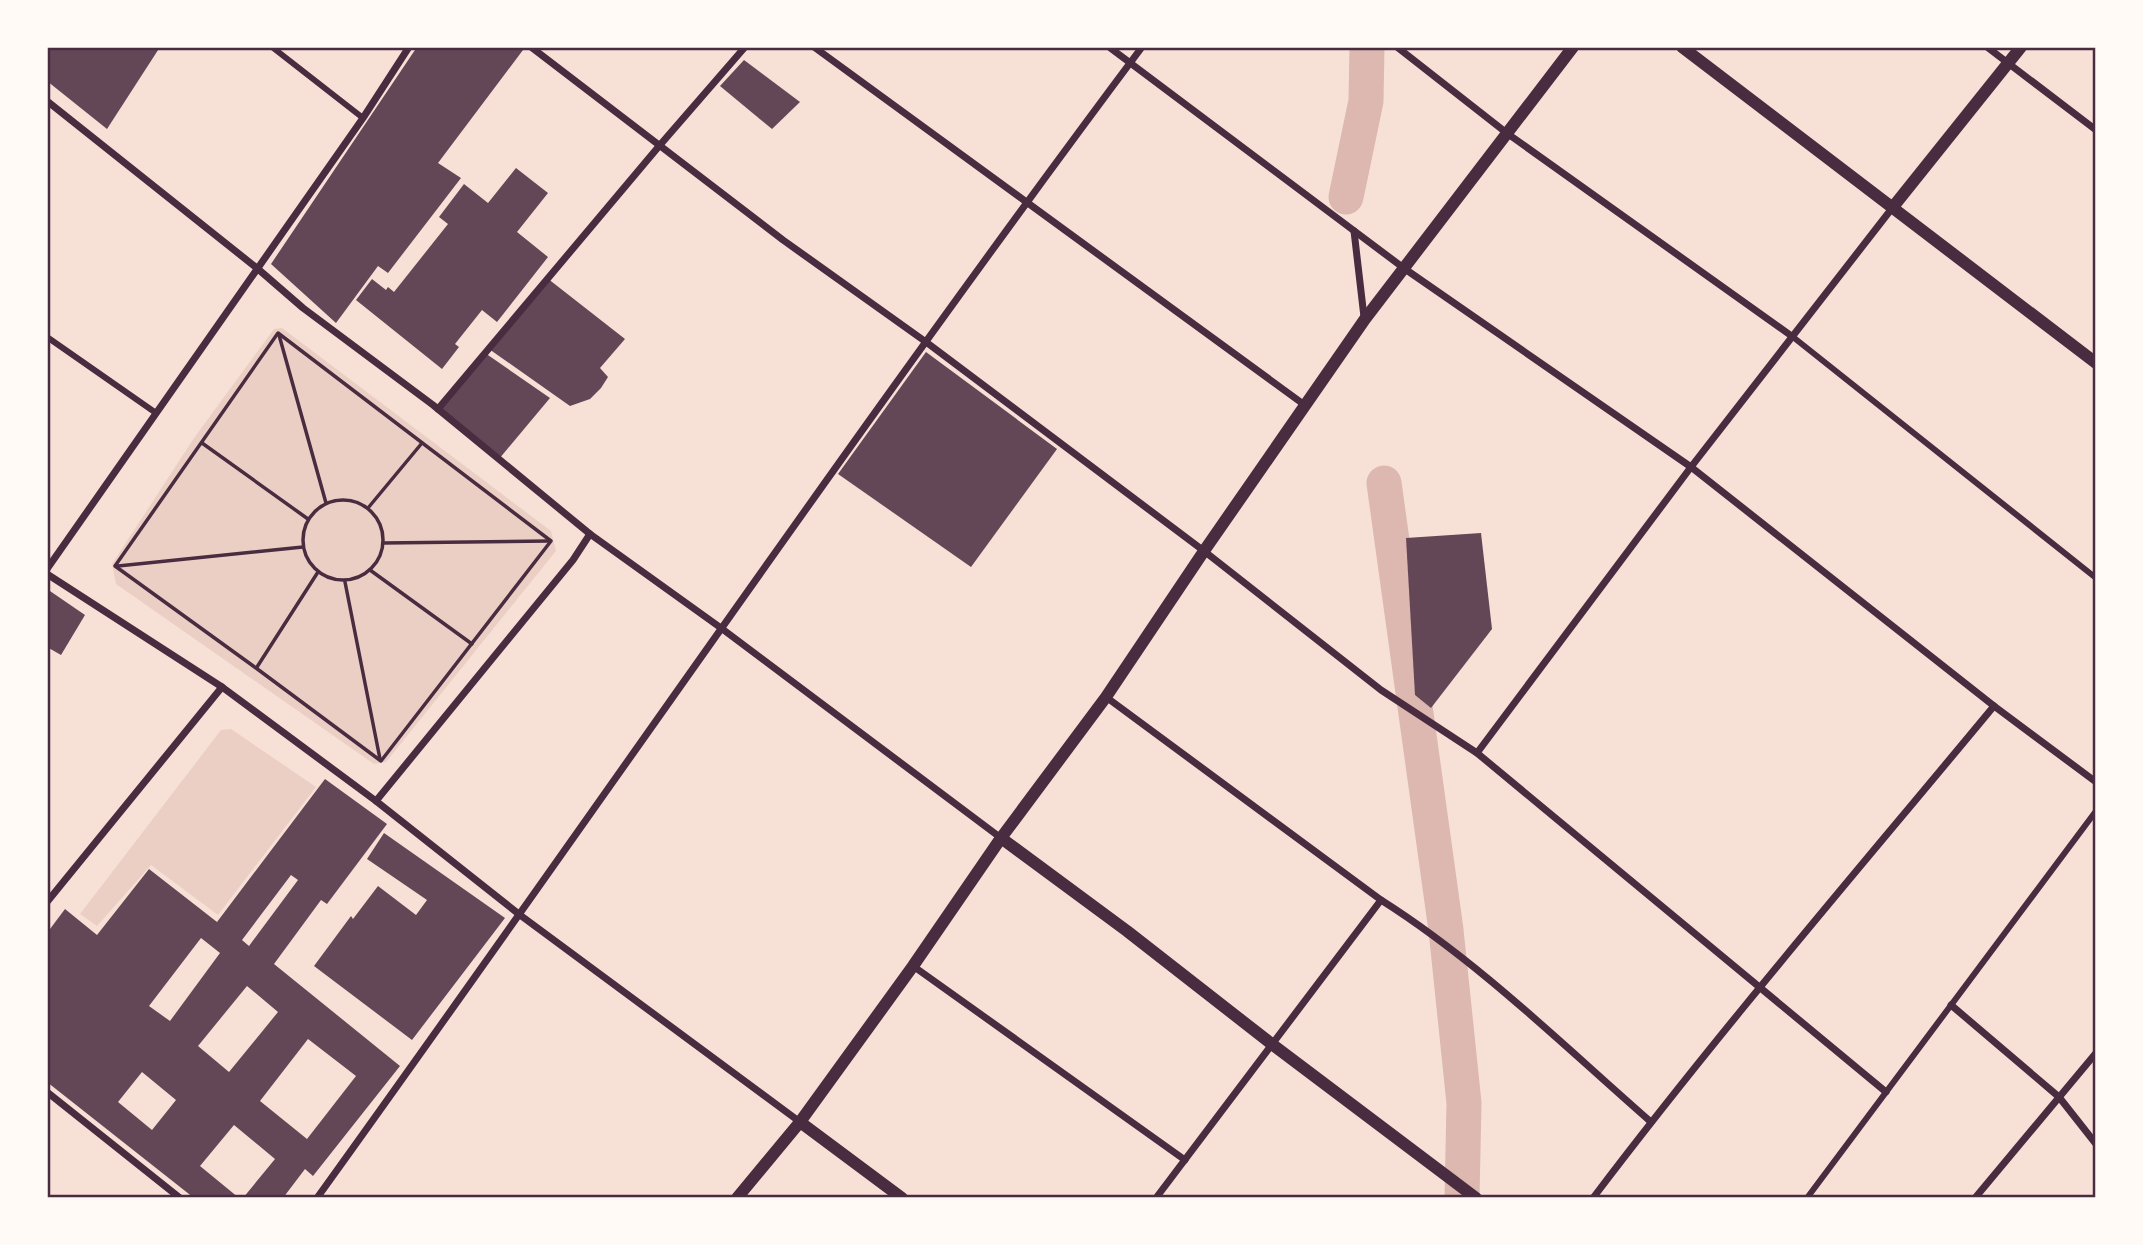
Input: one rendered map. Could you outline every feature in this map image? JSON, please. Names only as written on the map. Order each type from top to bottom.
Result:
[{"type":"street","points":[[272,47],[363,118]]},
{"type":"street","points":[[409,47],[363,118],[47,571],[222,687],[376,801],[520,915],[902,1198]]},
{"type":"street","points":[[531,47],[783,240],[926,342],[1203,551],[1381,690],[1477,753],[1886,1092]]},
{"type":"street","points":[[438,409],[745,47]]},
{"type":"street","points":[[814,47],[1306,405]]},
{"type":"street","points":[[1109,47],[1405,269],[1691,467],[1994,706],[2096,782]]},
{"type":"street","points":[[317,1198],[1027,201],[1142,47]]},
{"type":"street","points":[[1397,47],[1508,134],[1793,337],[2096,578]]},
{"type":"street","points":[[737,1198],[800,1122],[913,966],[1001,838],[1107,697],[1203,551],[1365,319],[1573,47]]},
{"type":"street","points":[[1682,47],[2096,363]]},
{"type":"street","points":[[1987,47],[2096,130]]},
{"type":"street","points":[[1477,753],[1691,467],[2021,47]]},
{"type":"street","points":[[47,101],[303,308],[438,409],[590,534],[721,628],[1127,931],[1475,1197]]},
{"type":"street","points":[[1354,231],[1365,319]]},
{"type":"street","points":[[47,337],[156,413]]},
{"type":"street","points":[[376,801],[573,560],[590,534]]},
{"type":"street","points":[[47,902],[222,687]]},
{"type":"street","points":[[1107,697],[1466,960],[1651,1122]]},
{"type":"street","points":[[1594,1198],[1651,1122],[1760,987],[1994,706]]},
{"type":"street","points":[[1807,1198],[2096,811]]},
{"type":"street","points":[[1156,1198],[1381,900]]},
{"type":"street","points":[[913,966],[1185,1160]]},
{"type":"street","points":[[1951,1005],[2059,1097],[2096,1144]]},
{"type":"street","points":[[1975,1198],[2096,1052]]},
{"type":"street","points":[[47,1092],[180,1198]]},
{"type":"path","points":[[278,333],[551,541]]},
{"type":"path","points":[[116,566],[278,333]]},
{"type":"path","points":[[278,333],[326,503]]},
{"type":"path","points":[[202,443],[308,519]]},
{"type":"path","points":[[368,508],[422,443]]},
{"type":"path","points":[[344,499],[368,508],[379,521],[383,543],[377,561],[354,579],[335,580],[318,572],[311,565],[303,547],[308,519],[326,503],[344,499]]},
{"type":"path","points":[[383,543],[551,541]]},
{"type":"path","points":[[381,761],[551,541]]},
{"type":"path","points":[[116,566],[303,547]]},
{"type":"path","points":[[116,566],[381,761]]},
{"type":"path","points":[[370,569],[472,644]]},
{"type":"path","points":[[256,668],[318,572]]},
{"type":"path","points":[[345,580],[381,761]]},
{"type":"shaded area","points":[[282,328],[551,531],[556,551],[386,762],[374,764],[116,584],[112,564],[194,438],[274,329]]},
{"type":"shaded area","points":[[231,729],[316,787],[218,915],[151,865],[97,926],[80,914],[221,730]]},
{"type":"building","points":[[47,47],[160,47],[107,129],[47,81]]},
{"type":"building","points":[[417,47],[519,47],[523,50],[438,163],[461,178],[388,273],[378,266],[336,323],[271,264]]},
{"type":"building","points":[[744,60],[800,102],[772,129],[720,86]]},
{"type":"building","points":[[516,168],[548,193],[517,232],[548,257],[497,322],[482,310],[455,344],[459,347],[442,369],[356,300],[372,279],[386,290],[388,287],[394,292],[448,224],[439,217],[464,184],[488,203]]},
{"type":"building","points":[[547,278],[625,339],[600,368],[608,377],[601,388],[590,399],[570,406],[489,349]]},
{"type":"building","points":[[926,352],[1057,449],[971,567],[838,474]]},
{"type":"building","points":[[485,353],[550,398],[499,459],[438,409]]},
{"type":"building","points":[[1481,533],[1492,629],[1431,708],[1415,695],[1406,538]]},
{"type":"building","points":[[47,589],[85,615],[61,655],[47,647]]},
{"type":"building","points":[[325,779],[387,824],[327,904],[321,900],[274,964],[400,1066],[313,1176],[305,1169],[283,1198],[243,1198],[275,1159],[234,1125],[200,1166],[239,1198],[194,1198],[47,1082],[47,933],[65,909],[97,935],[149,869],[217,922]],"holes":[[[291,875],[298,880],[249,946],[242,940]],[[201,938],[220,953],[170,1021],[149,1006]],[[247,986],[278,1012],[229,1072],[198,1046]],[[308,1039],[356,1076],[307,1139],[260,1101]],[[142,1072],[176,1100],[152,1130],[118,1102]]]},
{"type":"building","points":[[384,833],[505,918],[412,1040],[314,966],[351,916],[353,919],[378,886],[416,915],[427,900],[367,859]]},
{"type":"waterway","points":[[1346,197],[1366,101],[1367,47]]},
{"type":"waterway","points":[[1384,483],[1446,930],[1464,1103],[1462,1198]]}]
